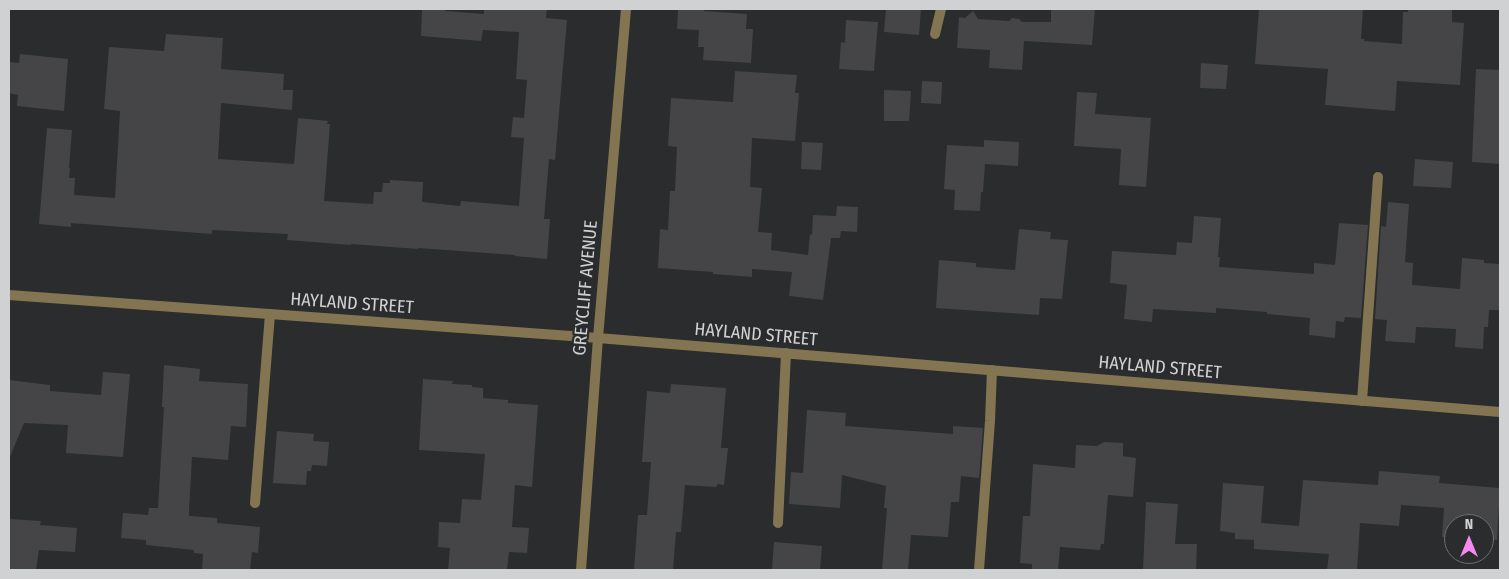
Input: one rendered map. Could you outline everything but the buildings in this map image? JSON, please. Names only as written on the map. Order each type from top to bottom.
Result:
[{"type":"street","name":"GREYCLIFF AVENUE","points":[[581,570],[598,338],[626,9]]},
{"type":"street","points":[[935,34],[941,9]]},
{"type":"street","points":[[1362,401],[1378,176]]},
{"type":"street","name":"HAYLAND STREET","points":[[9,295],[598,338],[1500,412]]},
{"type":"street","points":[[255,503],[270,314]]},
{"type":"street","points":[[778,523],[786,354]]},
{"type":"street","points":[[979,570],[992,370]]}]
